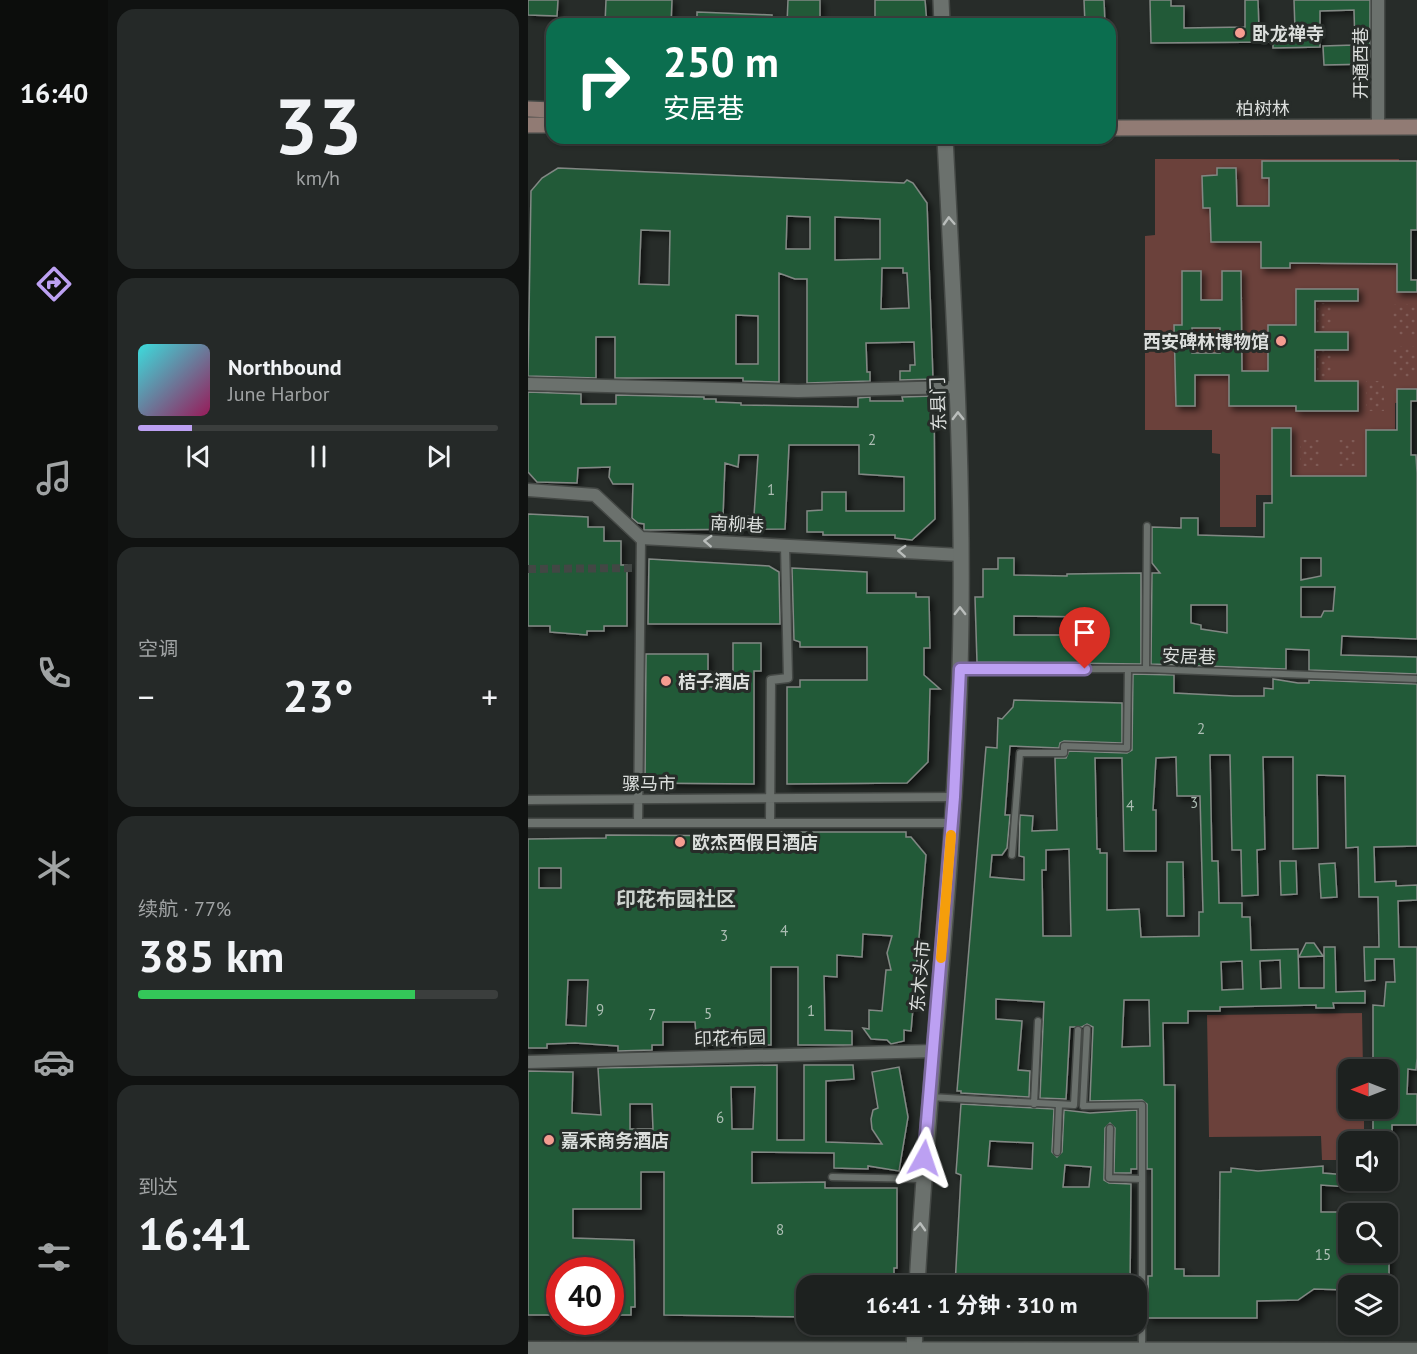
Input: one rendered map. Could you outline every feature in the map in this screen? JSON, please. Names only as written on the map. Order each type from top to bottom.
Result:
[{"type":"main road","points":[[528,109],[546,110]]},
{"type":"main road","points":[[528,125],[546,125]]},
{"type":"main road","name":"柏树林","points":[[1116,128],[1417,127]]},
{"type":"street","points":[[941,0],[942,18]]},
{"type":"street","name":"开通西巷","points":[[1377,127],[1378,0]]},
{"type":"street","name":"东县门","points":[[945,144],[957,387],[961,555],[960,669]]},
{"type":"street","points":[[528,384],[798,390],[957,387]]},
{"type":"street","points":[[528,490],[595,495],[640,538],[638,823]]},
{"type":"street","name":"南柳巷","points":[[640,538],[961,555]]},
{"type":"street","points":[[770,823],[771,680],[788,678],[785,545]]},
{"type":"street","name":"东木头市","points":[[918,1275],[929,1097],[954,797],[960,669]]},
{"type":"street","name":"骡马市","points":[[528,800],[954,797]]},
{"type":"street","points":[[528,823],[952,823]]},
{"type":"street","name":"印花布园","points":[[528,1062],[933,1051]]},
{"type":"street","points":[[914,1351],[915,1335]]},
{"type":"street","points":[[528,1348],[914,1351],[1417,1350]]},
{"type":"lane","points":[[1146,669],[1147,526]]},
{"type":"lane","name":"安居巷","points":[[960,669],[1146,669],[1417,679]]},
{"type":"lane","points":[[1012,855],[1020,753],[1064,753],[1064,747],[1126,748],[1128,669]]},
{"type":"lane","points":[[1034,1104],[1038,1021]]},
{"type":"lane","points":[[1088,1029],[1083,1106],[1142,1106],[1142,1349]]},
{"type":"lane","points":[[929,1097],[1074,1106],[1078,1030]]},
{"type":"lane","points":[[1057,1152],[1059,1105]]},
{"type":"lane","points":[[1110,1128],[1108,1178],[1142,1179]]},
{"type":"lane","points":[[832,1178],[923,1179]]},
{"type":"shaded area","name":"西安碑林博物馆","points":[[1155,159],[1399,159],[1397,278],[1417,279],[1417,402],[1395,403],[1395,430],[1385,430],[1385,495],[1256,495],[1256,527],[1220,527],[1220,454],[1212,453],[1212,430],[1145,430],[1145,236],[1155,235]]},
{"type":"shaded area","points":[[1317,303],[1333,303],[1333,327],[1325,327],[1325,335],[1317,335]]},
{"type":"shaded area","points":[[1393,304],[1417,304],[1417,335],[1393,335]]},
{"type":"shaded area","points":[[1317,346],[1325,346],[1325,355],[1333,355],[1333,378],[1317,378]]},
{"type":"shaded area","points":[[1393,346],[1417,346],[1417,377],[1393,377]]},
{"type":"shaded area","points":[[1366,381],[1384,381],[1384,411],[1366,411]]},
{"type":"shaded area","points":[[1300,440],[1320,440],[1320,466],[1300,466]]},
{"type":"shaded area","points":[[1337,440],[1356,440],[1356,466],[1337,466]]},
{"type":"shaded area","points":[[1362,1013],[1363,1059],[1338,1059],[1338,1119],[1364,1119],[1364,1131],[1338,1131],[1338,1160],[1322,1160],[1321,1136],[1209,1137],[1207,1015]]},
{"type":"building","points":[[528,0],[558,0],[557,16],[528,15]]},
{"type":"building","points":[[606,0],[672,0],[671,18],[605,18]]},
{"type":"building","points":[[788,0],[820,0],[820,18],[787,18]]},
{"type":"building","points":[[875,0],[925,0],[926,18],[875,18]]},
{"type":"building","points":[[1084,0],[1104,0],[1105,18],[1085,18]]},
{"type":"building","points":[[1150,0],[1171,0],[1171,6],[1184,6],[1184,28],[1245,27],[1245,0],[1258,0],[1259,30],[1295,29],[1294,0],[1370,0],[1370,64],[1324,65],[1323,46],[1355,45],[1354,10],[1320,11],[1320,47],[1273,48],[1273,42],[1151,43]]},
{"type":"building","points":[[697,12],[772,15],[772,18],[697,18]]},
{"type":"building","points":[[1262,161],[1417,161],[1417,230],[1411,230],[1411,280],[1417,280],[1417,292],[1397,292],[1397,264],[1290,263],[1290,268],[1261,268],[1261,242],[1211,242],[1210,208],[1203,208],[1202,176],[1217,175],[1217,168],[1236,168],[1237,206],[1269,206],[1269,178],[1262,178]]},
{"type":"building","points":[[558,168],[904,183],[907,180],[913,183],[927,203],[933,379],[900,380],[900,371],[910,371],[910,365],[915,365],[914,342],[866,343],[867,372],[870,372],[870,381],[807,383],[807,279],[795,279],[779,273],[779,382],[743,381],[743,378],[615,378],[615,337],[596,337],[596,378],[528,376],[531,191],[542,178]],"holes":[[[787,216],[810,217],[810,249],[786,249]],[[835,217],[880,219],[880,259],[835,260]],[[641,230],[670,231],[669,285],[639,284]],[[882,268],[903,268],[903,273],[907,273],[909,308],[881,309]],[[736,315],[758,316],[758,364],[736,364]]]},
{"type":"building","points":[[1182,271],[1201,271],[1201,300],[1222,300],[1222,271],[1241,271],[1242,371],[1268,371],[1268,325],[1296,325],[1296,289],[1358,289],[1358,301],[1315,301],[1315,332],[1348,332],[1348,350],[1315,350],[1315,381],[1358,381],[1358,411],[1296,411],[1296,406],[1229,406],[1229,375],[1195,375],[1195,406],[1176,406],[1174,325],[1182,325]],"holes":[[[1192,328],[1220,328],[1220,353],[1192,353]]]},
{"type":"building","points":[[1397,389],[1417,389],[1417,401],[1411,401],[1411,455],[1416,455],[1417,473],[1417,639],[1342,636],[1341,655],[1417,657],[1417,674],[1309,670],[1309,650],[1286,649],[1286,669],[1151,664],[1152,573],[1160,573],[1152,563],[1152,527],[1181,528],[1181,518],[1198,518],[1198,535],[1264,537],[1264,503],[1272,503],[1272,428],[1291,428],[1291,476],[1366,476],[1366,430],[1397,430]],"holes":[[[1301,558],[1321,558],[1321,576],[1301,580]],[[1301,587],[1335,587],[1333,611],[1324,611],[1321,617],[1301,617]],[[1191,605],[1227,605],[1227,633],[1201,629],[1201,625],[1191,623]]]},
{"type":"building","points":[[528,392],[581,394],[581,404],[616,404],[616,395],[704,397],[704,399],[716,399],[716,402],[741,403],[741,405],[858,407],[858,398],[870,397],[870,401],[903,401],[902,397],[934,396],[935,519],[912,540],[895,538],[895,535],[823,535],[823,532],[807,532],[807,511],[822,510],[822,492],[846,492],[846,511],[904,511],[904,477],[859,474],[859,445],[789,445],[785,529],[644,530],[644,524],[632,518],[633,484],[613,484],[609,477],[610,467],[578,468],[577,483],[537,482],[528,472]],"holes":[[[739,455],[758,455],[754,516],[723,516],[725,463],[738,467]]]},
{"type":"building","points":[[528,514],[588,517],[588,527],[604,527],[604,541],[621,541],[621,565],[627,565],[627,626],[604,626],[604,631],[587,631],[587,635],[550,632],[550,626],[528,626]]},
{"type":"building","points":[[998,558],[1014,558],[1014,575],[1067,576],[1067,574],[1141,573],[1141,664],[977,662],[975,597],[983,597],[983,569],[998,569]],"holes":[[[1014,616],[1096,617],[1096,635],[1014,635]]]},
{"type":"building","points":[[649,559],[769,566],[779,572],[780,624],[648,624]]},
{"type":"building","points":[[792,568],[867,572],[867,593],[916,593],[916,597],[929,597],[930,648],[924,648],[924,675],[940,689],[930,689],[928,762],[907,783],[787,784],[787,687],[800,687],[800,680],[867,680],[867,647],[800,647],[800,642],[794,640]]},
{"type":"building","points":[[733,643],[761,643],[761,671],[754,671],[754,784],[645,783],[646,654],[708,654],[708,687],[733,687]]},
{"type":"building","points":[[1133,674],[1174,675],[1174,693],[1234,696],[1264,696],[1264,688],[1273,689],[1273,679],[1298,683],[1309,683],[1309,680],[1417,684],[1417,846],[1374,847],[1375,882],[1396,881],[1396,886],[1417,885],[1417,900],[1398,901],[1399,947],[1417,947],[1417,1058],[1416,1070],[1408,1069],[1407,1094],[1417,1094],[1417,1125],[1392,1125],[1392,1131],[1373,1131],[1373,1119],[1398,1119],[1398,1059],[1373,1059],[1373,1005],[1384,1006],[1386,982],[1395,982],[1394,959],[1375,959],[1375,980],[1365,981],[1364,947],[1379,947],[1378,897],[1359,897],[1358,847],[1346,848],[1345,776],[1317,775],[1318,848],[1293,849],[1293,757],[1263,757],[1265,849],[1257,850],[1258,895],[1242,896],[1241,850],[1232,850],[1230,755],[1210,755],[1212,861],[1218,861],[1219,903],[1242,903],[1242,917],[1250,917],[1251,950],[1298,949],[1299,988],[1324,988],[1324,947],[1335,947],[1336,992],[1365,991],[1365,1003],[1333,1003],[1334,1008],[1316,1008],[1316,1005],[1220,1007],[1220,1011],[1188,1011],[1188,1023],[1163,1023],[1164,1085],[1175,1085],[1175,1269],[1184,1269],[1184,1276],[1219,1276],[1220,1172],[1231,1172],[1231,1168],[1258,1171],[1323,1166],[1323,1173],[1338,1174],[1338,1186],[1321,1185],[1321,1212],[1338,1212],[1338,1263],[1389,1263],[1389,1275],[1338,1275],[1338,1290],[1314,1289],[1298,1300],[1257,1301],[1257,1318],[1148,1318],[1148,1276],[1152,1276],[1152,1169],[1147,1169],[1147,1104],[1142,1100],[1090,1101],[1093,1027],[1087,1024],[1082,1027],[1070,1027],[1066,1099],[1040,1098],[1044,1002],[996,999],[996,1019],[1022,1021],[1018,1070],[1030,1071],[1029,1097],[957,1091],[986,747],[997,748],[998,718],[1002,719],[1013,707],[1014,700],[1122,703],[1122,743],[1064,741],[1060,743],[1059,748],[1010,746],[1005,815],[1010,815],[1007,848],[1002,855],[992,855],[990,877],[1024,880],[1024,857],[1019,856],[1020,815],[1033,816],[1032,831],[1057,830],[1055,758],[1066,758],[1069,751],[1127,753],[1132,750]],"holes":[[[1176,757],[1177,796],[1200,796],[1203,912],[1199,912],[1199,936],[1141,937],[1139,909],[1107,910],[1107,853],[1100,853],[1100,849],[1097,849],[1095,758],[1122,758],[1124,851],[1156,851],[1156,810],[1153,810],[1156,758]],[[1069,849],[1071,936],[1043,936],[1042,870],[1046,870],[1046,850]],[[1280,960],[1281,988],[1261,989],[1260,961]],[[1242,961],[1243,989],[1222,990],[1221,962]],[[1124,1000],[1149,1000],[1150,1046],[1122,1047]]]},
{"type":"building","points":[[780,832],[906,832],[906,837],[911,837],[926,855],[911,1031],[904,1030],[904,1041],[891,1044],[887,1040],[871,1039],[863,1028],[869,1029],[869,1010],[882,1011],[886,970],[891,970],[887,953],[892,936],[863,934],[862,957],[837,955],[837,977],[824,976],[825,1030],[852,1031],[852,1045],[798,1045],[798,967],[771,967],[771,1045],[697,1045],[695,1022],[663,1022],[663,1045],[652,1045],[652,1050],[618,1051],[618,1046],[575,1043],[547,1044],[547,1048],[528,1048],[528,839],[606,838],[606,835],[780,836]],"holes":[[[539,868],[561,868],[561,888],[539,888]],[[568,980],[588,980],[586,1026],[566,1025]]]},
{"type":"building","points":[[1280,861],[1296,861],[1297,894],[1281,895]]},
{"type":"building","points":[[1167,862],[1183,862],[1184,916],[1167,916]]},
{"type":"building","points":[[1335,863],[1337,897],[1321,898],[1319,864]]},
{"type":"building","points":[[1306,943],[1314,943],[1323,956],[1299,957]]},
{"type":"building","points":[[777,1065],[777,1140],[804,1140],[804,1065],[853,1065],[854,1079],[826,1081],[826,1142],[882,1144],[872,1129],[873,1110],[878,1108],[872,1072],[899,1067],[908,1117],[899,1171],[868,1166],[868,1169],[834,1168],[834,1153],[752,1152],[752,1183],[825,1182],[825,1188],[897,1188],[897,1268],[894,1268],[894,1275],[796,1275],[796,1317],[664,1315],[664,1172],[641,1172],[641,1209],[573,1209],[573,1238],[634,1240],[635,1307],[631,1307],[631,1315],[624,1315],[624,1257],[546,1257],[546,1315],[528,1315],[528,1071],[573,1072],[572,1113],[601,1115],[598,1068]],"holes":[[[731,1087],[755,1087],[753,1129],[732,1129]],[[630,1104],[652,1104],[653,1129],[630,1129]]]},
{"type":"building","points":[[961,1104],[1054,1109],[1052,1152],[1057,1157],[1062,1152],[1064,1110],[1090,1113],[1137,1110],[1137,1169],[1131,1169],[1131,1173],[1114,1173],[1115,1128],[1110,1123],[1105,1128],[1104,1180],[1109,1183],[1131,1184],[1130,1275],[956,1275],[961,1175],[956,1173]],"holes":[[[990,1141],[1033,1143],[1032,1169],[988,1166]],[[1065,1165],[1091,1167],[1089,1187],[1063,1187]]]},
{"type":"tunnel","points":[[528,569],[640,568]]},
{"type":"slow traffic","points":[[941,958],[951,835]]},
{"type":"place","name":"卧龙禅寺","points":[[1240,33]]},
{"type":"place","name":"西安碑林博物馆","points":[[1281,341]]},
{"type":"place","name":"桔子酒店","points":[[666,681]]},
{"type":"place","name":"欧杰西假日酒店","points":[[680,842]]},
{"type":"place","name":"嘉禾商务酒店","points":[[549,1140]]},
{"type":"district","name":"印花布园社区","points":[[676,899]]},
{"type":"route","points":[[924,1158],[954,797],[960,669],[1085,669]]}]
